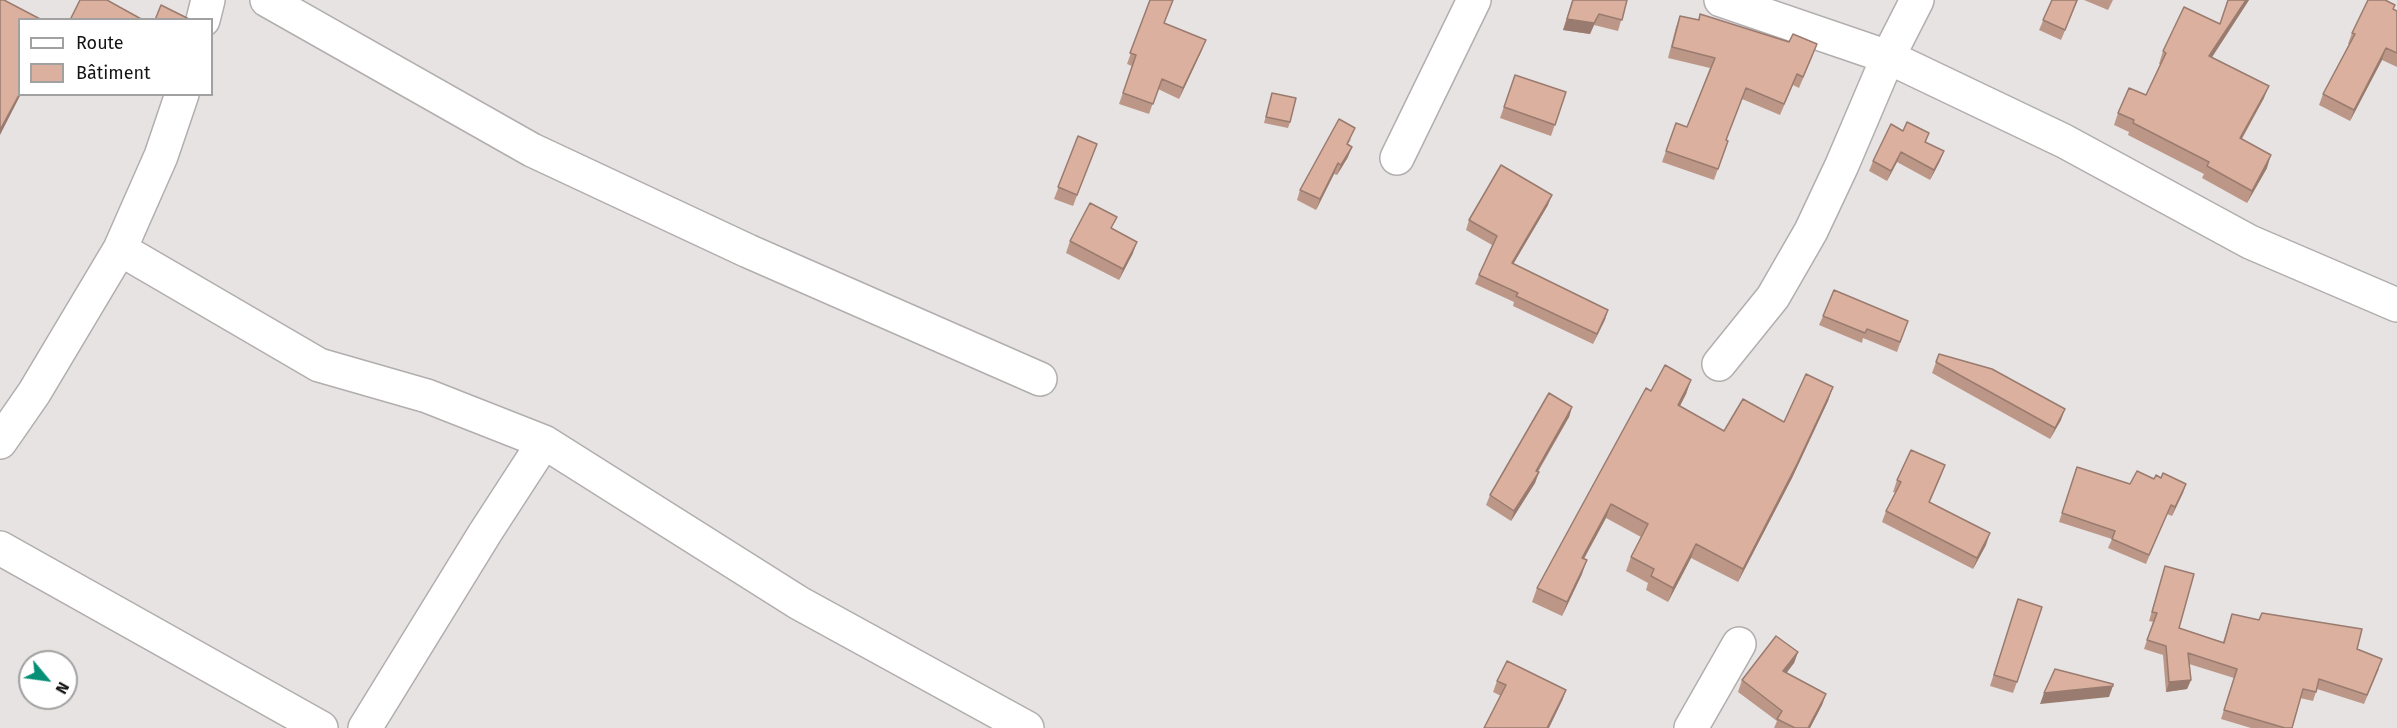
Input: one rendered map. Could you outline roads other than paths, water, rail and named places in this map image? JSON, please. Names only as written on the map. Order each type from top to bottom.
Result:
[{"type":"street","points":[[204,18],[208,0]]},
{"type":"street","points":[[267,0],[532,150],[748,250],[1040,378]]},
{"type":"street","points":[[1397,158],[1474,0]]},
{"type":"street","points":[[1721,0],[1888,57],[2064,141],[2250,242],[2397,305]]},
{"type":"street","points":[[1719,364],[1773,297],[1811,231],[1888,57],[1917,0]]},
{"type":"street","points":[[0,442],[34,393],[120,249],[161,156],[181,96]]},
{"type":"street","points":[[120,249],[319,365],[427,396],[544,442],[800,603],[1027,728]]},
{"type":"street","points":[[365,728],[484,533],[544,442]]},
{"type":"street","points":[[0,548],[321,728]]},
{"type":"street","points":[[1691,728],[1739,644]]}]
